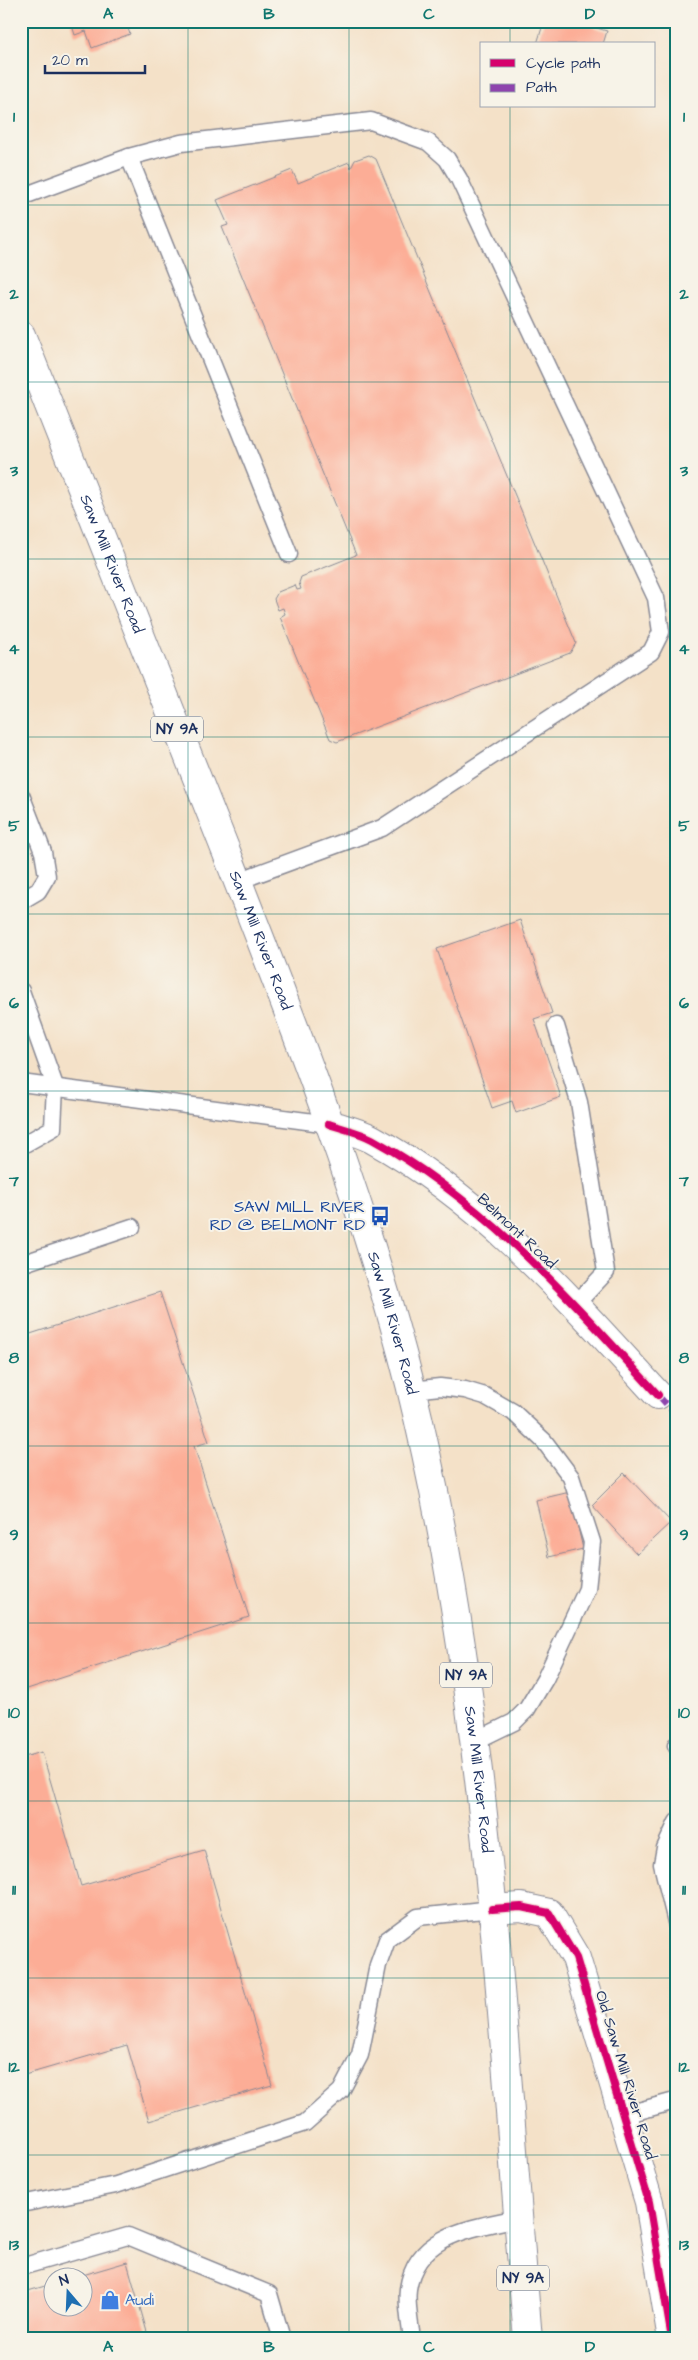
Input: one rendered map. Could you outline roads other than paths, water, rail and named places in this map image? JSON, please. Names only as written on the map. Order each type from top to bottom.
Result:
[{"type":"main road","name":"Saw Mill River Road","points":[[21,335],[312,1072],[371,1247],[411,1390],[446,1551],[475,1741],[492,1909],[528,2339]]},
{"type":"main road","name":"Belmont Road","points":[[329,1124],[370,1138],[429,1174],[468,1203],[575,1305],[658,1395]]},
{"type":"main road","name":"Old Saw Mill River Road","points":[[492,1909],[521,1907],[549,1913],[576,1958],[649,2202],[672,2339]]},
{"type":"lane","points":[[21,197],[128,158],[181,143],[371,121],[428,142],[447,159],[459,179],[656,598],[661,632],[651,652],[382,828],[238,881]]},
{"type":"lane","points":[[128,158],[289,554]]},
{"type":"lane","points":[[21,795],[43,852],[47,876],[38,891],[21,901]]},
{"type":"lane","points":[[21,1146],[53,1128],[55,1086],[22,993]]},
{"type":"lane","points":[[556,1026],[579,1102],[606,1272],[575,1305]]},
{"type":"lane","points":[[21,1082],[329,1124]]},
{"type":"lane","points":[[21,1264],[132,1227]]},
{"type":"lane","points":[[411,1390],[440,1387],[465,1390],[485,1396],[513,1412],[544,1441],[571,1476],[592,1542],[587,1589],[545,1679],[527,1708],[514,1722],[475,1741]]},
{"type":"lane","points":[[677,1822],[665,1848],[662,1864],[677,1926]]},
{"type":"lane","points":[[21,2204],[116,2185],[306,2123],[341,2091],[360,2055],[378,1965],[387,1940],[418,1917],[492,1909]]},
{"type":"lane","points":[[624,2115],[675,2101],[677,2098]]},
{"type":"lane","points":[[412,2339],[408,2307],[411,2275],[419,2260],[429,2248],[441,2239],[457,2232],[518,2218]]},
{"type":"lane","points":[[21,2267],[128,2236],[269,2294],[282,2339]]},
{"type":"place","name":"SAW MILL RIVER RD @ BELMONT RD","points":[[380,1216]]},
{"type":"place","name":"Audi","points":[[110,2300]]}]
